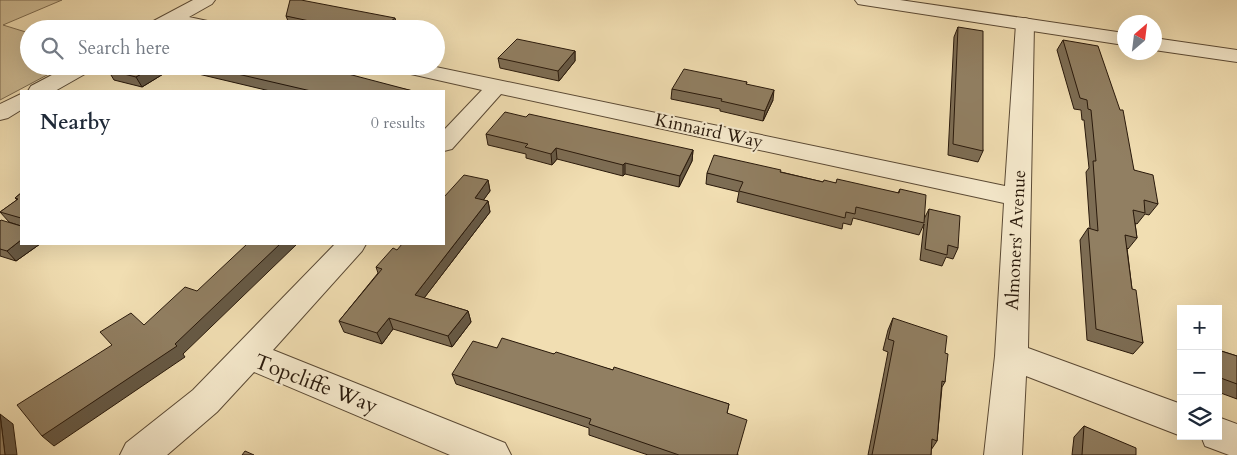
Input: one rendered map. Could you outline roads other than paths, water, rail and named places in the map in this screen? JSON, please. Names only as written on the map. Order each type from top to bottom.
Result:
[{"type":"street","points":[[172,19],[206,0]]},
{"type":"street","points":[[864,0],[1117,38]]},
{"type":"street","points":[[172,19],[177,20]]},
{"type":"street","name":"Almoners' Avenue","points":[[1003,455],[1011,356],[1025,24]]},
{"type":"street","points":[[1162,45],[1237,56]]},
{"type":"street","points":[[42,90],[69,75]]},
{"type":"street","name":"Kinnaird Way","points":[[444,75],[1018,196]]},
{"type":"street","points":[[445,143],[497,86]]},
{"type":"street","points":[[0,113],[20,102]]},
{"type":"street","points":[[249,356],[351,245]]},
{"type":"street","name":"Topcliffe Way","points":[[139,455],[205,401],[249,356],[492,455]]},
{"type":"street","points":[[1011,356],[1177,418]]},
{"type":"street","points":[[1222,436],[1237,442]]}]
